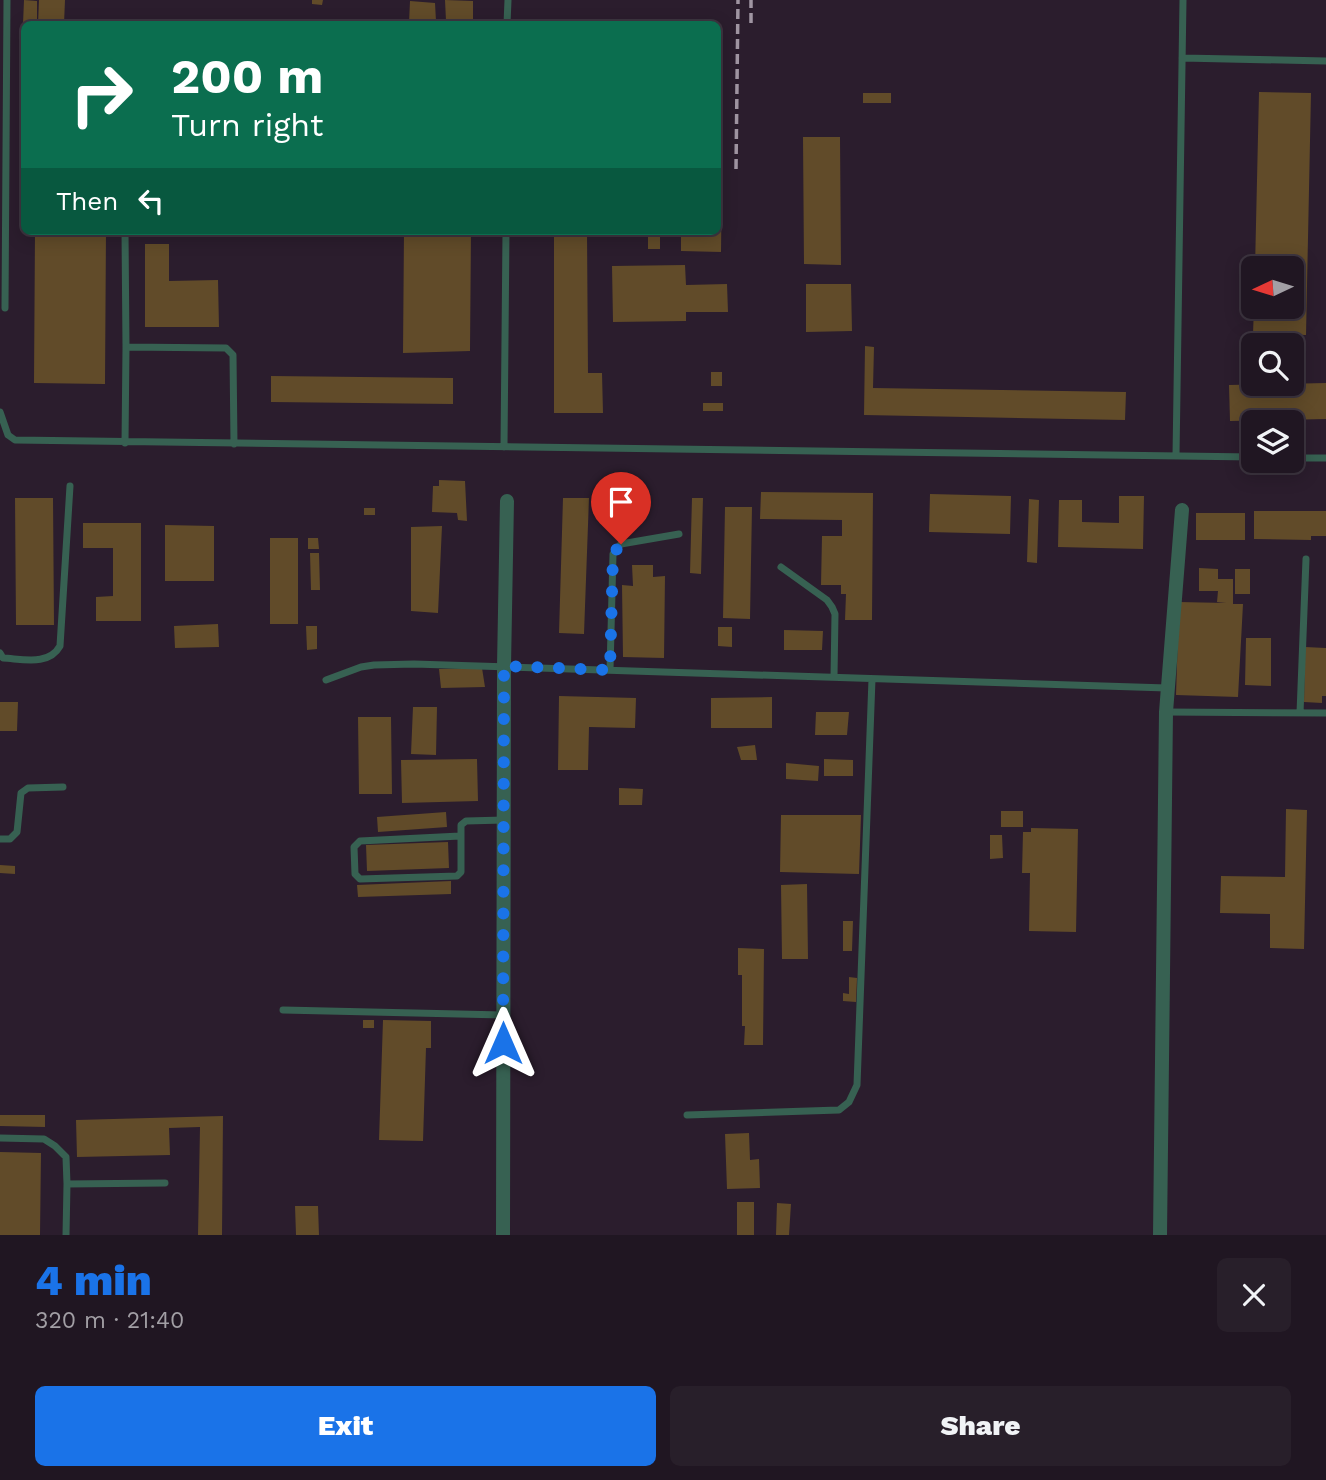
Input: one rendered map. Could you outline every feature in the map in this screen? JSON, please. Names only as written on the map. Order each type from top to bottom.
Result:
[{"type":"street","points":[[503,1235],[503,820],[507,501]]},
{"type":"street","points":[[1160,1235],[1166,712],[1182,510]]},
{"type":"lane","points":[[5,308],[3,57],[7,0]]},
{"type":"lane","points":[[508,0],[508,21]]},
{"type":"lane","points":[[1176,456],[1183,0]]},
{"type":"lane","points":[[1182,58],[1326,61]]},
{"type":"lane","points":[[125,235],[125,443]]},
{"type":"lane","points":[[504,447],[506,235]]},
{"type":"lane","points":[[126,347],[226,348],[233,355],[234,444]]},
{"type":"lane","points":[[0,412],[8,435],[15,440],[1241,457]]},
{"type":"lane","points":[[1304,458],[1326,458]]},
{"type":"lane","points":[[0,653],[3,658],[42,660],[55,654],[60,646],[70,486]]},
{"type":"lane","points":[[610,670],[613,554],[621,544],[679,534]]},
{"type":"lane","points":[[1300,713],[1306,559]]},
{"type":"lane","points":[[782,568],[827,600],[832,607],[835,614],[834,677]]},
{"type":"lane","points":[[326,680],[361,667],[414,664],[1168,688]]},
{"type":"lane","points":[[687,1115],[839,1110],[849,1102],[857,1085],[873,679]]},
{"type":"lane","points":[[1166,712],[1326,713]]},
{"type":"lane","points":[[0,839],[10,839],[18,832],[21,793],[28,788],[63,787]]},
{"type":"lane","points":[[460,836],[360,841],[354,847],[355,874],[360,879],[457,876],[461,872],[461,825],[466,821],[503,820]]},
{"type":"lane","points":[[283,1010],[503,1015]]},
{"type":"lane","points":[[0,1138],[44,1139],[66,1157],[66,1235]]},
{"type":"lane","points":[[67,1184],[165,1183]]},
{"type":"building","points":[[24,0],[37,1],[37,21],[23,21]]},
{"type":"building","points":[[39,0],[65,0],[64,21],[38,21]]},
{"type":"building","points":[[312,0],[323,0],[322,5],[312,4]]},
{"type":"building","points":[[445,0],[473,1],[473,21],[446,21]]},
{"type":"building","points":[[410,1],[435,3],[436,21],[409,21]]},
{"type":"building","points":[[723,90],[721,252],[681,251],[681,235],[721,235]]},
{"type":"building","points":[[1259,92],[1311,93],[1306,335],[1253,333],[1254,319],[1304,319],[1304,256],[1255,256]]},
{"type":"building","points":[[863,93],[891,93],[891,103],[863,103]]},
{"type":"building","points":[[803,137],[840,137],[841,265],[804,264]]},
{"type":"building","points":[[35,235],[106,235],[105,384],[34,383]]},
{"type":"building","points":[[404,235],[471,235],[470,351],[403,353]]},
{"type":"building","points":[[554,235],[587,235],[588,373],[602,373],[603,413],[554,413]]},
{"type":"building","points":[[648,235],[660,235],[660,249],[648,249]]},
{"type":"building","points":[[145,244],[169,244],[169,281],[218,280],[219,327],[145,327]]},
{"type":"building","points":[[685,265],[686,285],[727,284],[728,312],[686,312],[686,321],[613,322],[612,266]]},
{"type":"building","points":[[806,284],[851,284],[852,331],[806,332]]},
{"type":"building","points":[[865,346],[874,347],[873,388],[1126,392],[1125,420],[864,415]]},
{"type":"building","points":[[711,372],[722,372],[722,386],[711,386]]},
{"type":"building","points":[[271,376],[453,378],[453,404],[271,402]]},
{"type":"building","points":[[1304,383],[1326,383],[1326,419],[1304,419],[1304,410],[1241,410],[1241,421],[1230,421],[1229,385],[1241,385],[1241,396],[1304,396]]},
{"type":"building","points":[[703,403],[723,403],[723,411],[703,411]]},
{"type":"building","points":[[439,480],[465,481],[467,521],[458,520],[457,513],[432,512],[433,486],[439,486]]},
{"type":"building","points":[[761,492],[873,493],[872,620],[845,620],[846,594],[841,594],[841,585],[821,585],[822,536],[842,536],[842,520],[760,519]]},
{"type":"building","points":[[930,494],[1011,496],[1010,534],[929,532]]},
{"type":"building","points":[[1119,496],[1144,496],[1143,549],[1058,547],[1059,500],[1082,500],[1082,522],[1119,523]]},
{"type":"building","points":[[15,498],[53,498],[54,625],[16,625]]},
{"type":"building","points":[[563,498],[589,498],[584,634],[559,633]]},
{"type":"building","points":[[692,498],[703,498],[701,574],[690,573]]},
{"type":"building","points":[[1029,499],[1039,500],[1037,563],[1027,562]]},
{"type":"building","points":[[725,507],[752,507],[750,619],[723,618]]},
{"type":"building","points":[[364,508],[375,508],[375,515],[364,515]]},
{"type":"building","points":[[1254,511],[1326,511],[1326,536],[1311,536],[1311,540],[1254,539]]},
{"type":"building","points":[[1196,513],[1245,513],[1245,540],[1196,540]]},
{"type":"building","points":[[83,523],[141,523],[141,621],[96,621],[96,597],[113,596],[113,548],[83,548]]},
{"type":"building","points":[[165,525],[214,526],[214,581],[165,581]]},
{"type":"building","points":[[442,526],[438,613],[411,611],[411,527]]},
{"type":"building","points":[[270,538],[298,538],[298,624],[270,624]]},
{"type":"building","points":[[308,538],[318,538],[319,549],[308,549]]},
{"type":"building","points":[[310,553],[319,553],[320,590],[311,590]]},
{"type":"building","points":[[632,565],[653,565],[653,577],[665,576],[664,658],[623,657],[622,585],[633,586]]},
{"type":"building","points":[[1199,568],[1218,569],[1218,579],[1233,579],[1233,604],[1243,604],[1238,697],[1176,695],[1179,602],[1226,603],[1217,602],[1218,591],[1199,591]]},
{"type":"building","points":[[1235,569],[1250,569],[1250,594],[1235,594]]},
{"type":"building","points":[[218,624],[219,647],[175,648],[174,626]]},
{"type":"building","points":[[306,626],[317,626],[317,649],[307,650]]},
{"type":"building","points":[[718,627],[732,627],[732,647],[718,646]]},
{"type":"building","points":[[784,630],[823,631],[822,650],[784,650]]},
{"type":"building","points":[[1246,638],[1271,638],[1271,686],[1245,685]]},
{"type":"building","points":[[1305,647],[1326,648],[1326,696],[1322,696],[1322,703],[1304,702]]},
{"type":"building","points":[[482,668],[485,687],[441,688],[439,669]]},
{"type":"building","points":[[559,696],[636,698],[635,728],[589,727],[588,770],[558,770]]},
{"type":"building","points":[[772,697],[772,728],[711,728],[711,698]]},
{"type":"building","points":[[0,702],[18,702],[17,731],[0,731]]},
{"type":"building","points":[[413,707],[437,707],[436,755],[411,754]]},
{"type":"building","points":[[816,712],[849,712],[847,735],[815,735]]},
{"type":"building","points":[[358,717],[391,717],[392,794],[359,794]]},
{"type":"building","points":[[755,745],[757,760],[741,760],[737,747]]},
{"type":"building","points":[[477,759],[478,801],[402,803],[401,760]]},
{"type":"building","points":[[824,759],[853,760],[853,776],[824,776]]},
{"type":"building","points":[[786,763],[819,766],[818,781],[786,779]]},
{"type":"building","points":[[619,788],[643,789],[642,805],[619,805]]},
{"type":"building","points":[[1286,809],[1307,810],[1304,949],[1270,948],[1270,914],[1220,913],[1221,876],[1285,877]]},
{"type":"building","points":[[1001,811],[1023,811],[1023,827],[1001,827]]},
{"type":"building","points":[[446,812],[447,827],[378,832],[377,817]]},
{"type":"building","points":[[781,815],[861,815],[859,874],[780,872]]},
{"type":"building","points":[[1031,828],[1078,829],[1076,932],[1029,931],[1030,873],[1022,873],[1023,832],[1031,832]]},
{"type":"building","points":[[990,835],[1002,835],[1003,858],[990,859]]},
{"type":"building","points":[[448,842],[449,868],[367,871],[366,845]]},
{"type":"building","points":[[0,865],[15,866],[15,874],[0,873]]},
{"type":"building","points":[[451,881],[451,894],[358,897],[357,885]]},
{"type":"building","points":[[807,884],[808,959],[782,959],[781,885]]},
{"type":"building","points":[[843,921],[853,921],[852,951],[843,951]]},
{"type":"building","points":[[738,948],[764,949],[763,1045],[744,1045],[742,975],[738,975]]},
{"type":"building","points":[[849,977],[857,978],[856,1002],[843,1001],[843,993],[849,994]]},
{"type":"building","points":[[363,1020],[374,1020],[374,1028],[363,1028]]},
{"type":"building","points":[[383,1020],[431,1021],[431,1048],[426,1048],[423,1141],[379,1140]]},
{"type":"building","points":[[0,1115],[45,1115],[45,1127],[0,1126]]},
{"type":"building","points":[[223,1116],[222,1235],[198,1235],[200,1127],[169,1128],[170,1155],[77,1157],[76,1120]]},
{"type":"building","points":[[749,1133],[750,1160],[759,1159],[760,1188],[727,1189],[725,1134]]},
{"type":"building","points":[[0,1152],[41,1153],[40,1235],[0,1235]]},
{"type":"building","points":[[737,1202],[754,1202],[754,1235],[737,1235]]},
{"type":"building","points":[[777,1203],[791,1204],[789,1235],[776,1235]]},
{"type":"building","points":[[295,1206],[318,1206],[319,1235],[296,1235]]},
{"type":"railway","points":[[736,169],[738,0]]},
{"type":"railway","points":[[751,0],[751,23]]},
{"type":"route","points":[[503,1043],[504,666],[610,670],[613,554],[621,544]]}]
